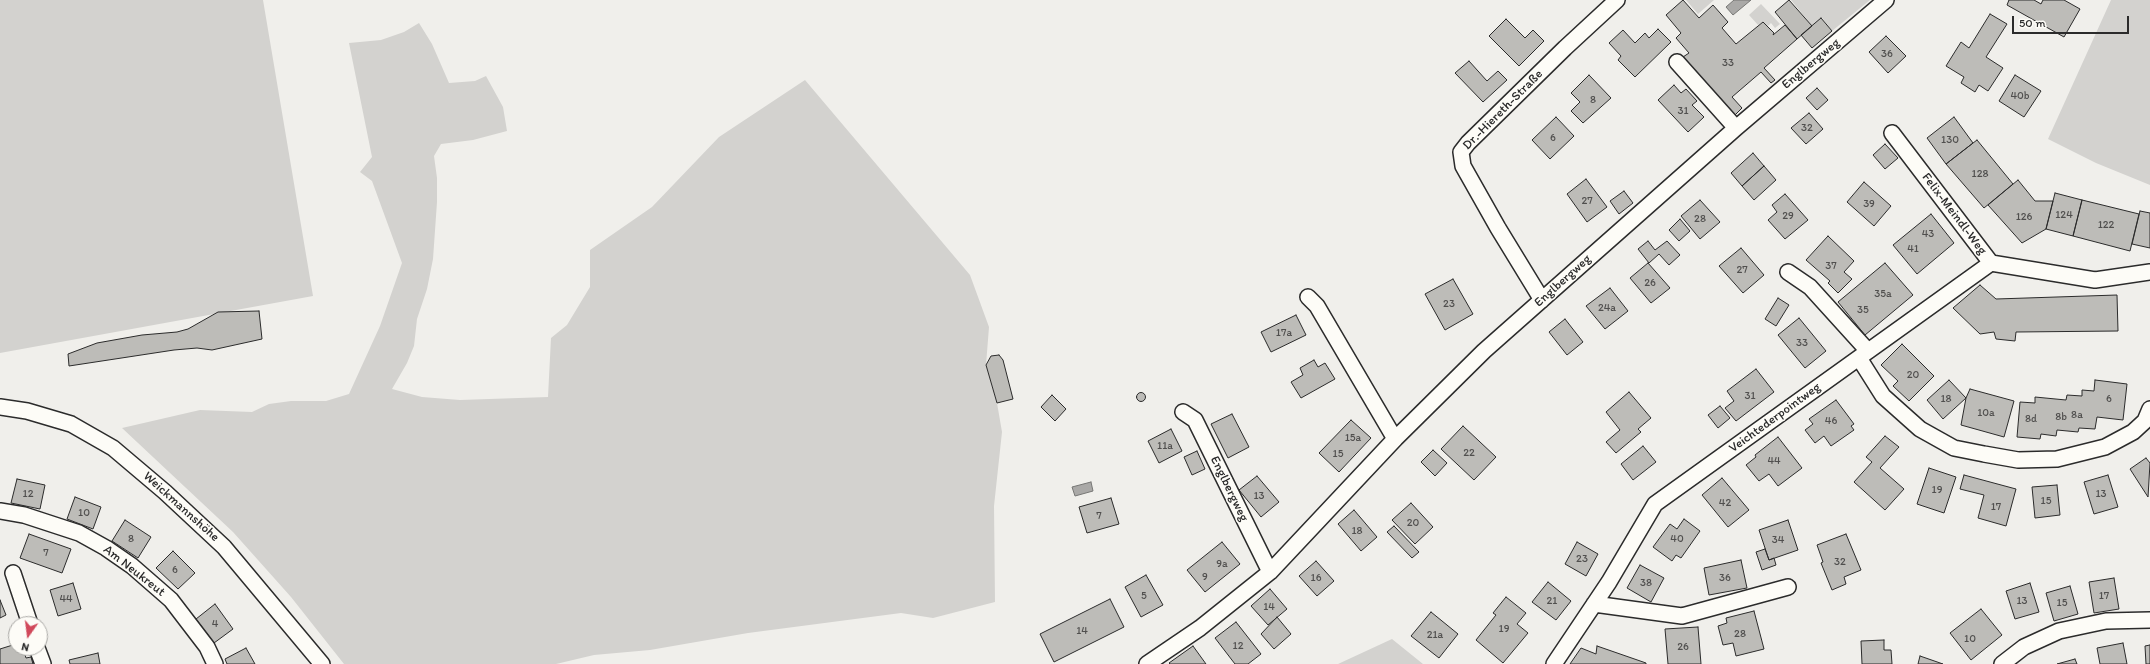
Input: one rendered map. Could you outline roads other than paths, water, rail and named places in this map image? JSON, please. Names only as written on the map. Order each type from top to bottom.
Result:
[{"type":"street","name":"Dr.-Hiereth-Straße","points":[[1542,300],[1498,228],[1463,166],[1461,152],[1468,143],[1616,0]]},
{"type":"street","name":"Englbergweg","points":[[1147,664],[1200,628],[1270,572],[1395,439],[1484,351],[1736,128],[1886,0]]},
{"type":"street","points":[[1677,62],[1736,128]]},
{"type":"street","name":"Felix-Meindl-Weg","points":[[1892,133],[1992,263],[2095,280],[2150,272]]},
{"type":"street","name":"Veichtederpointweg","points":[[1554,664],[1609,582],[1655,504],[1992,263]]},
{"type":"street","points":[[1788,272],[1810,287],[1863,354],[1883,396],[1920,429],[1954,448],[2018,460],[2057,459],[2106,447],[2133,432],[2145,421],[2150,409]]},
{"type":"street","points":[[1308,297],[1317,306],[1395,439]]},
{"type":"street","name":"Weickmannshöhe","points":[[0,407],[27,411],[71,424],[113,448],[165,492],[224,547],[322,664]]},
{"type":"street","name":"Englbergweg","points":[[1183,412],[1195,420],[1270,572]]},
{"type":"street","name":"Am Neukreut","points":[[0,511],[24,515],[79,533],[106,548],[132,566],[170,600],[207,647],[215,664]]},
{"type":"street","points":[[13,573],[27,616]]},
{"type":"street","points":[[1594,604],[1682,616],[1788,587]]},
{"type":"street","points":[[2002,664],[2024,647],[2059,631],[2106,621],[2150,620]]}]
